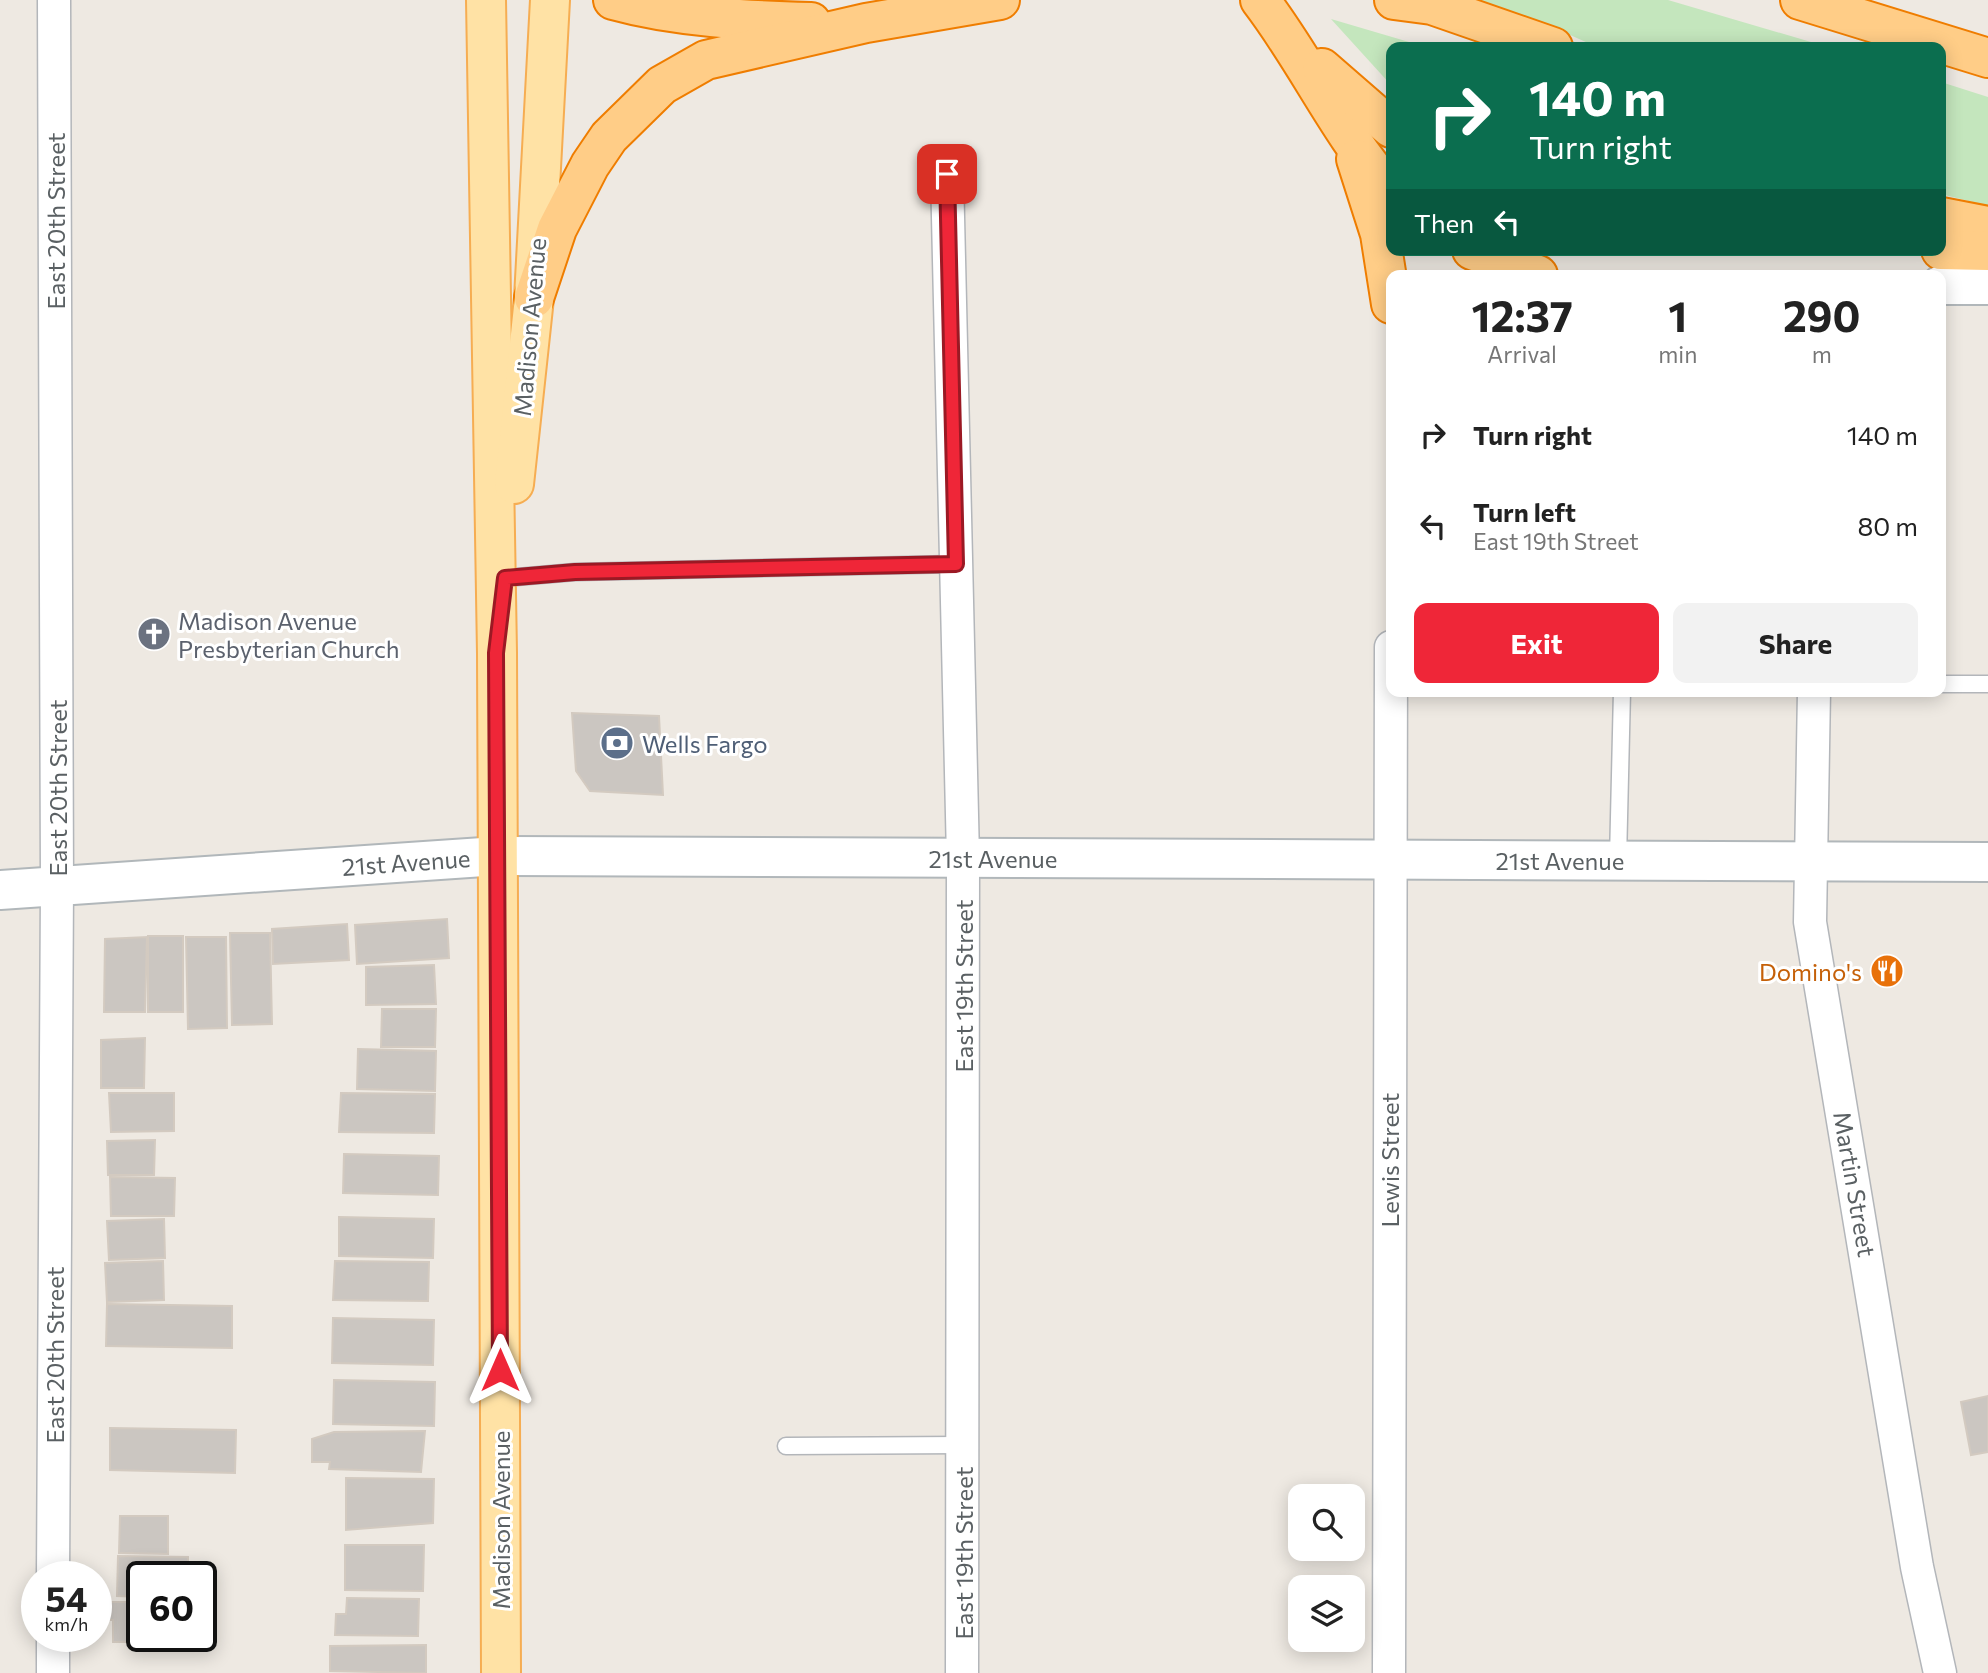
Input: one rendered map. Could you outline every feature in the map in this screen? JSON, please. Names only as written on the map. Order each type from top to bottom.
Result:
[{"type":"highway","points":[[613,0],[640,7],[721,19],[866,23]]},
{"type":"highway","points":[[534,298],[558,229],[590,165],[609,136],[662,85],[706,60],[866,23],[1000,0]]},
{"type":"highway","points":[[1261,0],[1290,38],[1350,137],[1386,184]]},
{"type":"highway","points":[[1394,0],[1432,5],[1539,42]]},
{"type":"highway","points":[[1800,0],[1936,42]]},
{"type":"highway","points":[[1290,38],[1386,124]]},
{"type":"highway","points":[[1946,45],[1988,58]]},
{"type":"highway","points":[[1350,137],[1380,234],[1386,272]]},
{"type":"highway","points":[[1946,218],[1988,226]]},
{"type":"highway","points":[[1946,250],[1988,251]]},
{"type":"highway","points":[[1488,256],[1525,270]]},
{"type":"main road","name":"Madison Avenue","points":[[486,0],[498,856],[501,1673]]},
{"type":"main road","name":"Madison Avenue","points":[[496,653],[534,298],[550,0]]},
{"type":"street","name":"East 20th Street","points":[[53,1561],[57,886],[54,0]]},
{"type":"street","name":"East 19th Street","points":[[947,174],[963,858],[962,1673]]},
{"type":"street","points":[[1946,285],[1988,285]]},
{"type":"street","name":"Lewis Street","points":[[1389,1673],[1391,697]]},
{"type":"street","name":"Martin Street","points":[[1814,697],[1810,922],[1917,1567],[1940,1673]]},
{"type":"street","name":"21st Avenue","points":[[0,890],[498,856],[1988,862]]},
{"type":"street","points":[[53,1652],[53,1673]]},
{"type":"lane","points":[[505,578],[575,572],[956,564]]},
{"type":"lane","points":[[1946,684],[1988,684]]},
{"type":"lane","points":[[1618,861],[1622,697]]},
{"type":"lane","points":[[786,1446],[963,1445]]},
{"type":"green space","points":[[1462,0],[1668,0],[1811,42],[1586,42],[1550,26]]},
{"type":"green space","points":[[1331,19],[1409,42],[1386,42],[1386,80]]},
{"type":"green space","points":[[1946,84],[1988,97],[1988,206],[1946,195]]},
{"type":"building","name":"Wells Fargo","points":[[572,713],[659,716],[663,795],[590,791],[576,771]]},
{"type":"building","points":[[447,919],[449,958],[357,964],[355,925]]},
{"type":"building","points":[[347,924],[349,960],[273,964],[272,929]]},
{"type":"building","points":[[230,933],[270,933],[272,1024],[232,1025]]},
{"type":"building","points":[[148,936],[183,936],[183,1012],[148,1012]]},
{"type":"building","points":[[147,937],[145,1012],[104,1012],[105,939]]},
{"type":"building","points":[[186,937],[226,937],[227,1028],[188,1029]]},
{"type":"building","points":[[434,965],[436,1004],[366,1005],[366,967]]},
{"type":"building","points":[[382,1009],[436,1009],[435,1047],[381,1047]]},
{"type":"building","points":[[145,1038],[144,1088],[101,1088],[101,1040]]},
{"type":"building","points":[[358,1049],[436,1051],[435,1091],[357,1089]]},
{"type":"building","points":[[109,1093],[174,1093],[174,1131],[111,1132]]},
{"type":"building","points":[[341,1093],[435,1094],[434,1133],[339,1132]]},
{"type":"building","points":[[155,1140],[154,1175],[108,1175],[107,1141]]},
{"type":"building","points":[[344,1154],[439,1156],[438,1195],[343,1193]]},
{"type":"building","points":[[110,1177],[175,1178],[174,1216],[111,1216]]},
{"type":"building","points":[[339,1217],[434,1219],[433,1258],[339,1256]]},
{"type":"building","points":[[164,1219],[165,1258],[109,1260],[107,1221]]},
{"type":"building","points":[[163,1261],[164,1300],[107,1302],[105,1263]]},
{"type":"building","points":[[335,1261],[429,1262],[428,1301],[333,1300]]},
{"type":"building","points":[[107,1304],[232,1306],[232,1348],[106,1346]]},
{"type":"building","points":[[333,1318],[434,1320],[433,1365],[332,1363]]},
{"type":"building","points":[[334,1380],[435,1382],[434,1426],[333,1424]]},
{"type":"building","points":[[1988,1396],[1988,1452],[1971,1455],[1961,1402]]},
{"type":"building","points":[[110,1428],[236,1430],[235,1473],[110,1470]]},
{"type":"building","points":[[425,1431],[421,1472],[329,1469],[330,1462],[312,1462],[312,1439],[334,1432]]},
{"type":"building","points":[[346,1478],[434,1479],[433,1523],[346,1530]]},
{"type":"building","points":[[120,1516],[168,1516],[168,1554],[119,1553]]},
{"type":"building","points":[[345,1545],[424,1545],[423,1591],[345,1590]]},
{"type":"building","points":[[118,1556],[188,1557],[188,1561],[126,1561],[126,1596],[117,1596]]},
{"type":"building","points":[[347,1598],[419,1599],[418,1636],[335,1635],[336,1614],[346,1614]]},
{"type":"building","points":[[112,1602],[126,1602],[126,1642],[113,1642]]},
{"type":"building","points":[[426,1645],[426,1673],[330,1671],[330,1646]]},
{"type":"place","name":"Madison Avenue Presbyterian Church","points":[[154,634]]},
{"type":"place","name":"Wells Fargo","points":[[617,743]]},
{"type":"place","name":"Domino's","points":[[1887,971]]},
{"type":"route","points":[[500,1370],[496,653],[505,578],[575,572],[956,564],[947,174]]}]
